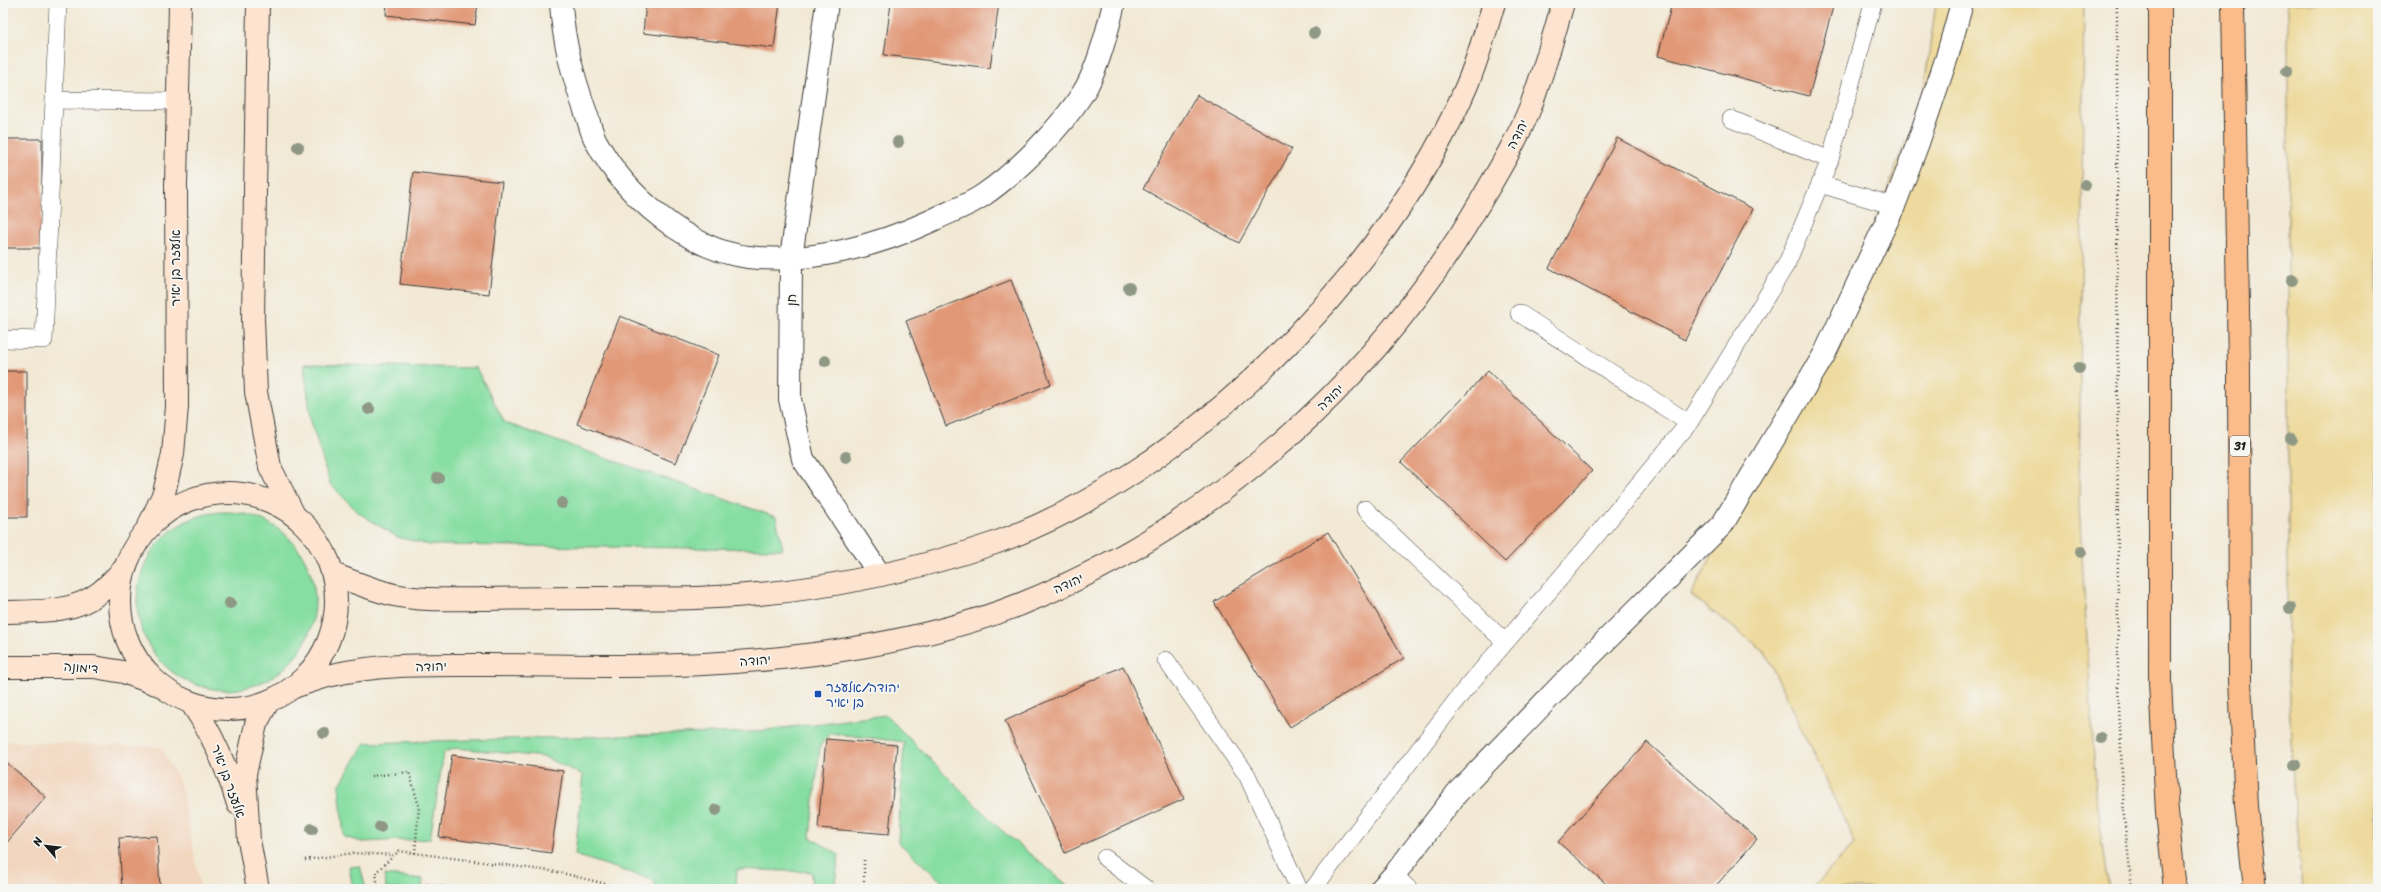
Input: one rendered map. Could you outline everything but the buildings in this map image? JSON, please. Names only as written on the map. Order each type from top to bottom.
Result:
[{"type":"highway","points":[[2160,3],[2160,682],[2167,812],[2175,889]]},
{"type":"highway","name":"31","points":[[2233,3],[2239,384],[2240,680],[2246,806],[2255,889]]},
{"type":"street","name":"אלעזר בן יאיר","points":[[148,528],[164,492],[173,454],[177,406],[175,321],[180,3]]},
{"type":"street","points":[[258,3],[253,320],[256,392],[270,467],[294,515],[318,541],[333,574],[336,606],[330,637],[316,665],[294,687],[268,702],[243,709],[217,710],[192,704],[173,696],[157,684],[136,660],[123,632],[119,600],[124,569],[133,547],[148,528],[168,510],[192,498],[218,493],[245,493],[270,501],[294,515]]},
{"type":"street","points":[[561,3],[562,24],[575,84],[596,143],[628,188],[663,220],[701,243],[747,257],[791,258],[856,249],[910,230],[981,196],[1043,145],[1084,92],[1106,38],[1114,3]]},
{"type":"street","name":"חן","points":[[827,3],[791,258],[790,398],[803,459],[880,575]]},
{"type":"street","points":[[333,574],[363,586],[422,599],[697,598],[758,593],[880,575],[935,561],[995,543],[1051,518],[1100,493],[1156,456],[1209,416],[1263,370],[1334,296],[1369,252],[1404,200],[1438,143],[1467,85],[1494,3]]},
{"type":"street","name":"יהודה","points":[[294,687],[332,675],[364,670],[424,665],[700,664],[765,660],[833,650],[893,640],[1018,605],[1079,578],[1133,551],[1189,515],[1250,468],[1308,419],[1351,376],[1422,292],[1461,236],[1496,176],[1529,110],[1564,3]]},
{"type":"street","points":[[1395,884],[1457,793],[1570,676],[1722,526],[1824,355],[1894,206],[1928,114],[1962,3]]},
{"type":"street","points":[[3,612],[52,611],[79,604],[99,594],[124,569]]},
{"type":"street","name":"דימונה","points":[[3,667],[94,667],[123,672],[157,684]]},
{"type":"street","name":"אלעזר בן יאיר","points":[[249,840],[245,774],[256,724],[268,702]]},
{"type":"street","name":"אלעזר בן יאיר","points":[[192,704],[210,730],[227,769],[249,840],[258,889]]},
{"type":"lane","points":[[3,339],[44,340],[58,3]]},
{"type":"lane","points":[[1313,889],[1462,693],[1689,423],[1786,263],[1830,160],[1873,3]]},
{"type":"lane","points":[[54,100],[178,102]]},
{"type":"lane","points":[[1731,119],[1830,160]]},
{"type":"lane","points":[[1820,184],[1894,206]]},
{"type":"lane","points":[[1519,313],[1689,423]]},
{"type":"lane","points":[[1364,509],[1505,642]]},
{"type":"lane","points":[[1166,660],[1247,775],[1299,889]]},
{"type":"lane","points":[[1105,858],[1146,889]]},
{"type":"path","points":[[2117,3],[2118,684],[2124,816],[2132,889]]},
{"type":"path","points":[[371,776],[409,772],[419,806],[415,853]]},
{"type":"path","points":[[378,889],[376,872],[398,851],[558,872],[626,889]]},
{"type":"path","points":[[305,860],[353,853],[393,855]]},
{"type":"path","points":[[864,860],[864,889]]},
{"type":"shaded area","points":[[3,741],[161,747],[180,783],[201,889],[3,889]]},
{"type":"green space","points":[[304,364],[476,368],[505,423],[776,517],[783,549],[429,545],[397,537],[359,513],[330,484],[311,421]]},
{"type":"green space","points":[[217,512],[235,512],[268,522],[283,532],[295,544],[305,559],[311,575],[315,592],[315,610],[311,627],[305,643],[295,658],[283,670],[268,680],[252,686],[235,690],[217,690],[184,680],[169,670],[157,658],[147,643],[141,627],[137,610],[137,592],[147,559],[157,544],[169,532],[184,522],[200,516]]},
{"type":"green space","points":[[886,715],[999,828],[1072,889],[950,889],[898,842],[904,742],[830,733],[820,746],[810,837],[839,855],[834,889],[811,889],[812,872],[737,869],[736,889],[657,889],[653,880],[575,855],[583,775],[544,757],[457,748],[444,752],[430,839],[362,842],[344,837],[339,786],[365,743],[751,732]]},
{"type":"green space","points":[[360,866],[366,889],[353,889],[349,867]]},
{"type":"green space","points":[[385,875],[423,879],[422,889],[386,889]]},
{"type":"sand","points":[[1936,3],[2084,3],[2079,506],[2097,807],[2108,889],[1812,889],[1855,843],[1765,652],[1691,595],[1841,313],[1923,95]]},
{"type":"sand","points":[[2288,3],[2378,3],[2378,889],[2303,889],[2294,802],[2288,679]]},
{"type":"place","name":"יהודה/אלעזר בן יאיר","points":[[818,694]]}]
